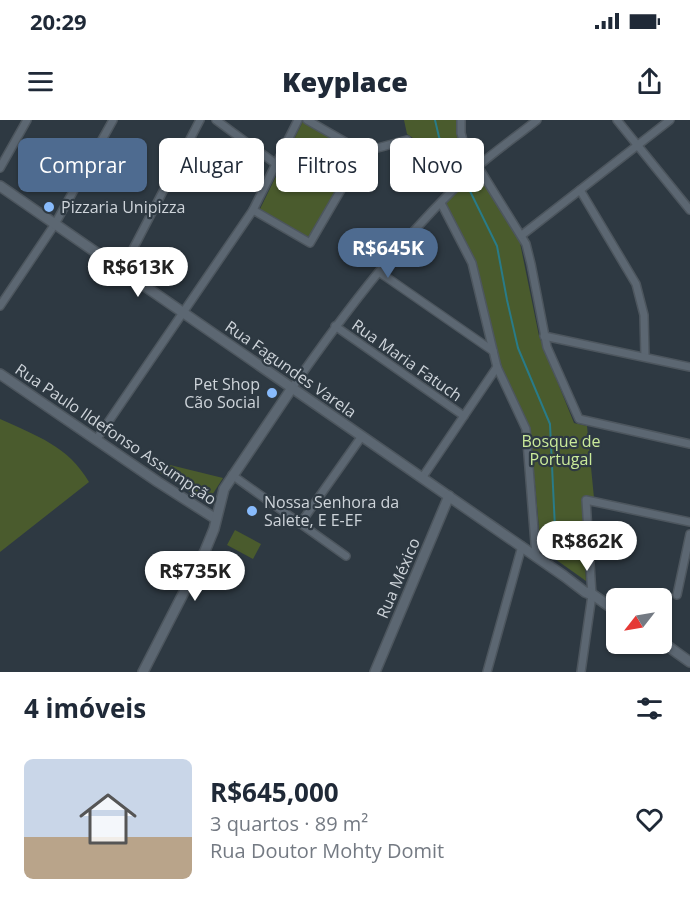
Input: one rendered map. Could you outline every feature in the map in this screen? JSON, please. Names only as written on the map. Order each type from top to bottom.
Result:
[{"type":"main road","name":"Rua Fagundes Varela","points":[[0,186],[564,576],[573,579],[606,604]]},
{"type":"main road","name":"Rua Paulo Ildefonso Assumpção","points":[[0,374],[216,519]]},
{"type":"main road","points":[[143,672],[199,565],[212,535],[222,495],[232,475],[292,388]]},
{"type":"main road","name":"Rua México","points":[[375,672],[449,496]]},
{"type":"main road","points":[[672,649],[690,662]]},
{"type":"street","points":[[0,168],[27,120]]},
{"type":"street","points":[[0,306],[55,225],[113,120]]},
{"type":"street","points":[[132,251],[200,120]]},
{"type":"street","points":[[96,440],[254,210],[276,164],[216,120]]},
{"type":"street","points":[[289,138],[298,120]]},
{"type":"street","points":[[307,120],[338,138]]},
{"type":"street","points":[[461,120],[462,138]]},
{"type":"street","points":[[484,161],[537,120]]},
{"type":"street","points":[[617,120],[690,210]]},
{"type":"street","points":[[522,235],[670,120]]},
{"type":"street","points":[[484,173],[522,235],[531,264],[544,336],[553,364],[579,419],[690,444]]},
{"type":"street","points":[[580,190],[636,284],[645,315],[645,357]]},
{"type":"street","points":[[254,210],[310,243],[340,192]]},
{"type":"street","points":[[292,388],[335,326],[379,272],[452,192]]},
{"type":"street","points":[[441,203],[472,263],[497,368],[526,429],[536,556]]},
{"type":"street","points":[[379,272],[493,351]]},
{"type":"street","name":"Rua Maria Fatuch","points":[[335,326],[464,416]]},
{"type":"street","points":[[544,336],[690,367]]},
{"type":"street","points":[[422,477],[497,368]]},
{"type":"street","points":[[300,524],[362,436]]},
{"type":"street","points":[[232,475],[346,556]]},
{"type":"street","points":[[581,672],[592,595],[586,500],[690,522]]},
{"type":"street","points":[[677,595],[690,534]]},
{"type":"street","points":[[487,672],[522,546]]},
{"type":"green space","points":[[404,120],[457,120],[459,138],[413,138],[407,134]]},
{"type":"green space","points":[[303,121],[332,138],[295,138]]},
{"type":"green space","points":[[276,176],[276,192],[335,192],[310,238],[260,209]]},
{"type":"green space","name":"Bosque de Portugal","points":[[484,179],[519,238],[539,336],[574,423],[587,426],[594,498],[588,497],[583,500],[582,505],[586,581],[541,549],[530,430],[499,364],[474,258],[445,203],[457,192],[484,192]]},
{"type":"green space","points":[[0,419],[50,443],[71,459],[89,482],[0,552]]},
{"type":"green space","points":[[162,463],[223,478],[207,503],[157,471]]},
{"type":"green space","points":[[235,530],[261,544],[253,559],[227,545]]},
{"type":"waterway","points":[[435,120],[440,138]]},
{"type":"waterway","points":[[470,192],[497,246],[518,348],[550,424],[556,549]]},
{"type":"place","name":"Pizzaria Unipizza","points":[[49,207]]},
{"type":"place","name":"Pet Shop Cão Social","points":[[272,393]]},
{"type":"place","name":"Nossa Senhora da Salete, E E-EF","points":[[252,511]]}]
